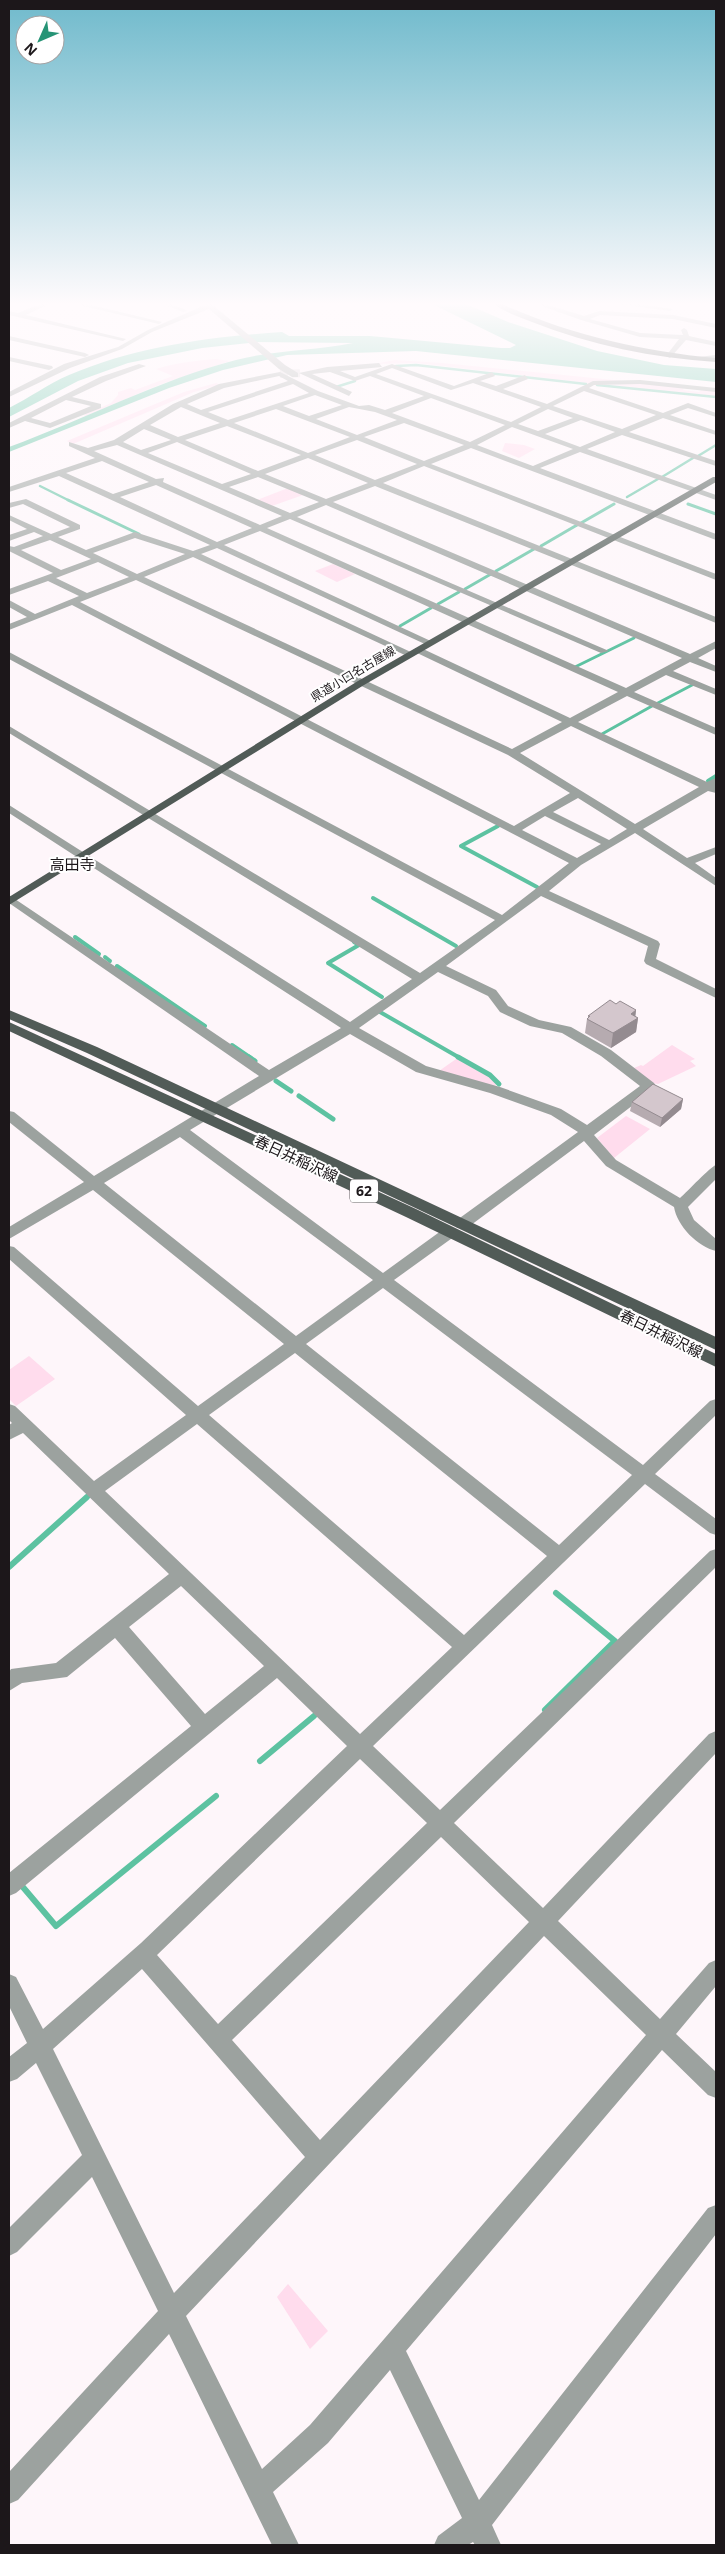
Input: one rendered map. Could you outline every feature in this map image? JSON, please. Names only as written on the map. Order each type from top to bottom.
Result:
[{"type":"main road","name":"県道小口名古屋線","points":[[10,900],[361,683],[716,479]]},
{"type":"main road","name":"春日井稲沢線","points":[[9,1014],[456,1228],[716,1344]]},
{"type":"main road","name":"春日井稲沢線","points":[[9,1026],[209,1111]]},
{"type":"main road","name":"春日井稲沢線","points":[[456,1228],[716,1361]]},
{"type":"street","points":[[40,423],[50,426],[57,423]]},
{"type":"street","points":[[87,451],[117,442],[150,423]]},
{"type":"street","points":[[142,452],[227,423]]},
{"type":"street","points":[[228,423],[716,620]]},
{"type":"street","points":[[320,423],[716,577]]},
{"type":"street","points":[[222,487],[396,423]]},
{"type":"street","points":[[413,423],[716,537]]},
{"type":"street","points":[[506,423],[716,498]]},
{"type":"street","points":[[9,626],[424,464],[471,445],[514,423]]},
{"type":"street","points":[[538,434],[566,423]]},
{"type":"street","points":[[596,423],[716,464]]},
{"type":"street","points":[[534,468],[643,423]]},
{"type":"street","points":[[687,423],[716,433]]},
{"type":"street","points":[[145,426],[716,668]]},
{"type":"street","points":[[117,442],[604,651]]},
{"type":"street","points":[[72,444],[716,732]]},
{"type":"street","points":[[9,490],[102,458]]},
{"type":"street","points":[[113,497],[185,471]]},
{"type":"street","points":[[60,472],[430,643]]},
{"type":"street","points":[[9,506],[23,501],[77,527],[11,549]]},
{"type":"street","points":[[9,516],[512,753],[636,828],[716,883]]},
{"type":"street","points":[[149,531],[170,523]]},
{"type":"street","points":[[9,538],[35,529]]},
{"type":"street","points":[[86,553],[135,535],[193,554],[714,786]]},
{"type":"street","points":[[11,549],[60,573]]},
{"type":"street","points":[[9,592],[98,559]]},
{"type":"street","points":[[48,577],[86,596]]},
{"type":"street","points":[[9,580],[22,587]]},
{"type":"street","points":[[72,602],[577,863]]},
{"type":"street","points":[[9,604],[34,617]]},
{"type":"street","points":[[512,753],[716,644]]},
{"type":"street","points":[[9,655],[503,920]]},
{"type":"street","points":[[666,671],[716,692]]},
{"type":"street","points":[[9,729],[418,978]]},
{"type":"street","points":[[9,1234],[181,1130],[209,1111],[350,1028],[418,978],[503,920],[577,863],[636,828],[714,786]]},
{"type":"street","points":[[514,830],[578,793]]},
{"type":"street","points":[[9,808],[82,857],[350,1028],[421,1069],[495,1090],[556,1112],[587,1133],[611,1163],[681,1205]]},
{"type":"street","points":[[545,812],[609,844]]},
{"type":"street","points":[[686,863],[716,850]]},
{"type":"street","points":[[540,891],[654,944],[650,961],[716,994]]},
{"type":"street","points":[[10,900],[269,1076]]},
{"type":"street","points":[[93,1491],[649,1086],[606,1053],[582,1039],[566,1030],[535,1023],[504,1009],[492,993],[436,966]]},
{"type":"street","points":[[9,1115],[559,1555]]},
{"type":"street","points":[[181,1130],[716,1528]]},
{"type":"street","points":[[716,1170],[705,1184],[681,1205],[681,1213],[691,1227],[716,1246]]},
{"type":"street","points":[[9,1251],[464,1646]]},
{"type":"street","points":[[9,2071],[39,2048],[143,1955],[716,1405]]},
{"type":"street","points":[[9,1410],[716,2087]]},
{"type":"street","points":[[9,1434],[23,1424]]},
{"type":"street","points":[[218,2040],[716,1556]]},
{"type":"street","points":[[9,1682],[18,1675],[60,1671],[180,1575]]},
{"type":"street","points":[[117,1627],[204,1726]]},
{"type":"street","points":[[9,1886],[277,1667]]},
{"type":"street","points":[[9,2491],[171,2314],[716,1740]]},
{"type":"street","points":[[143,1955],[320,2158]]},
{"type":"street","points":[[258,2489],[319,2434],[716,1970]]},
{"type":"street","points":[[9,1984],[286,2545]]},
{"type":"street","points":[[9,2244],[94,2159]]},
{"type":"street","points":[[447,2545],[478,2522],[716,2216]]},
{"type":"street","points":[[392,2348],[488,2545]]},
{"type":"shaded area","points":[[68,423],[81,423],[9,452],[9,447]]},
{"type":"shaded area","points":[[110,423],[121,423],[73,444],[67,441]]},
{"type":"shaded area","points":[[505,443],[524,445],[535,449],[519,458],[502,451]]},
{"type":"shaded area","points":[[288,488],[303,495],[272,506],[257,500]]},
{"type":"shaded area","points":[[333,564],[355,574],[337,582],[315,571]]},
{"type":"shaded area","points":[[672,1045],[695,1059],[690,1061],[696,1066],[658,1084],[652,1083],[634,1068],[643,1066]]},
{"type":"shaded area","points":[[459,1057],[498,1084],[494,1086],[439,1071]]},
{"type":"shaded area","points":[[626,1116],[650,1129],[614,1158],[597,1138]]},
{"type":"shaded area","points":[[29,1356],[55,1379],[16,1406],[9,1399],[9,1370]]},
{"type":"shaded area","points":[[288,2284],[328,2331],[310,2349],[277,2297]]},
{"type":"building","points":[[610,1000],[616,1004],[620,1001],[636,1010],[631,1014],[638,1018],[613,1033],[587,1019],[590,1016],[588,1016]]},
{"type":"building","points":[[653,1084],[683,1099],[662,1118],[632,1102]]},
{"type":"waterway","points":[[698,456],[716,445]]},
{"type":"waterway","points":[[662,477],[693,458]]},
{"type":"waterway","points":[[627,497],[658,479]]},
{"type":"waterway","points":[[40,486],[68,500]]},
{"type":"waterway","points":[[68,500],[139,534]]},
{"type":"waterway","points":[[581,523],[614,504]]},
{"type":"waterway","points":[[688,504],[716,514]]},
{"type":"waterway","points":[[541,546],[577,525]]},
{"type":"waterway","points":[[496,571],[534,549]]},
{"type":"waterway","points":[[465,589],[491,574]]},
{"type":"waterway","points":[[438,604],[459,592]]},
{"type":"waterway","points":[[400,626],[431,608]]},
{"type":"waterway","points":[[575,667],[634,638]]},
{"type":"waterway","points":[[656,704],[694,684]]},
{"type":"waterway","points":[[602,734],[652,706]]},
{"type":"waterway","points":[[708,781],[716,776]]},
{"type":"waterway","points":[[498,826],[461,846],[537,887]]},
{"type":"waterway","points":[[373,898],[456,946]]},
{"type":"waterway","points":[[75,937],[99,954]]},
{"type":"waterway","points":[[354,942],[359,945],[328,963],[382,997]]},
{"type":"waterway","points":[[105,957],[110,961]]},
{"type":"waterway","points":[[117,966],[205,1026]]},
{"type":"waterway","points":[[380,1012],[460,1058]]},
{"type":"waterway","points":[[232,1045],[251,1058]]},
{"type":"waterway","points":[[249,1057],[255,1061]]},
{"type":"waterway","points":[[458,1057],[490,1075],[499,1084]]},
{"type":"waterway","points":[[276,1081],[291,1091]]},
{"type":"waterway","points":[[299,1096],[333,1119]]},
{"type":"waterway","points":[[9,1567],[87,1497]]},
{"type":"waterway","points":[[545,1710],[615,1641],[556,1593]]},
{"type":"waterway","points":[[260,1761],[314,1716]]},
{"type":"waterway","points":[[22,1886],[56,1926],[216,1796]]},
{"type":"district","name":"高田寺","points":[[72,865]]}]
